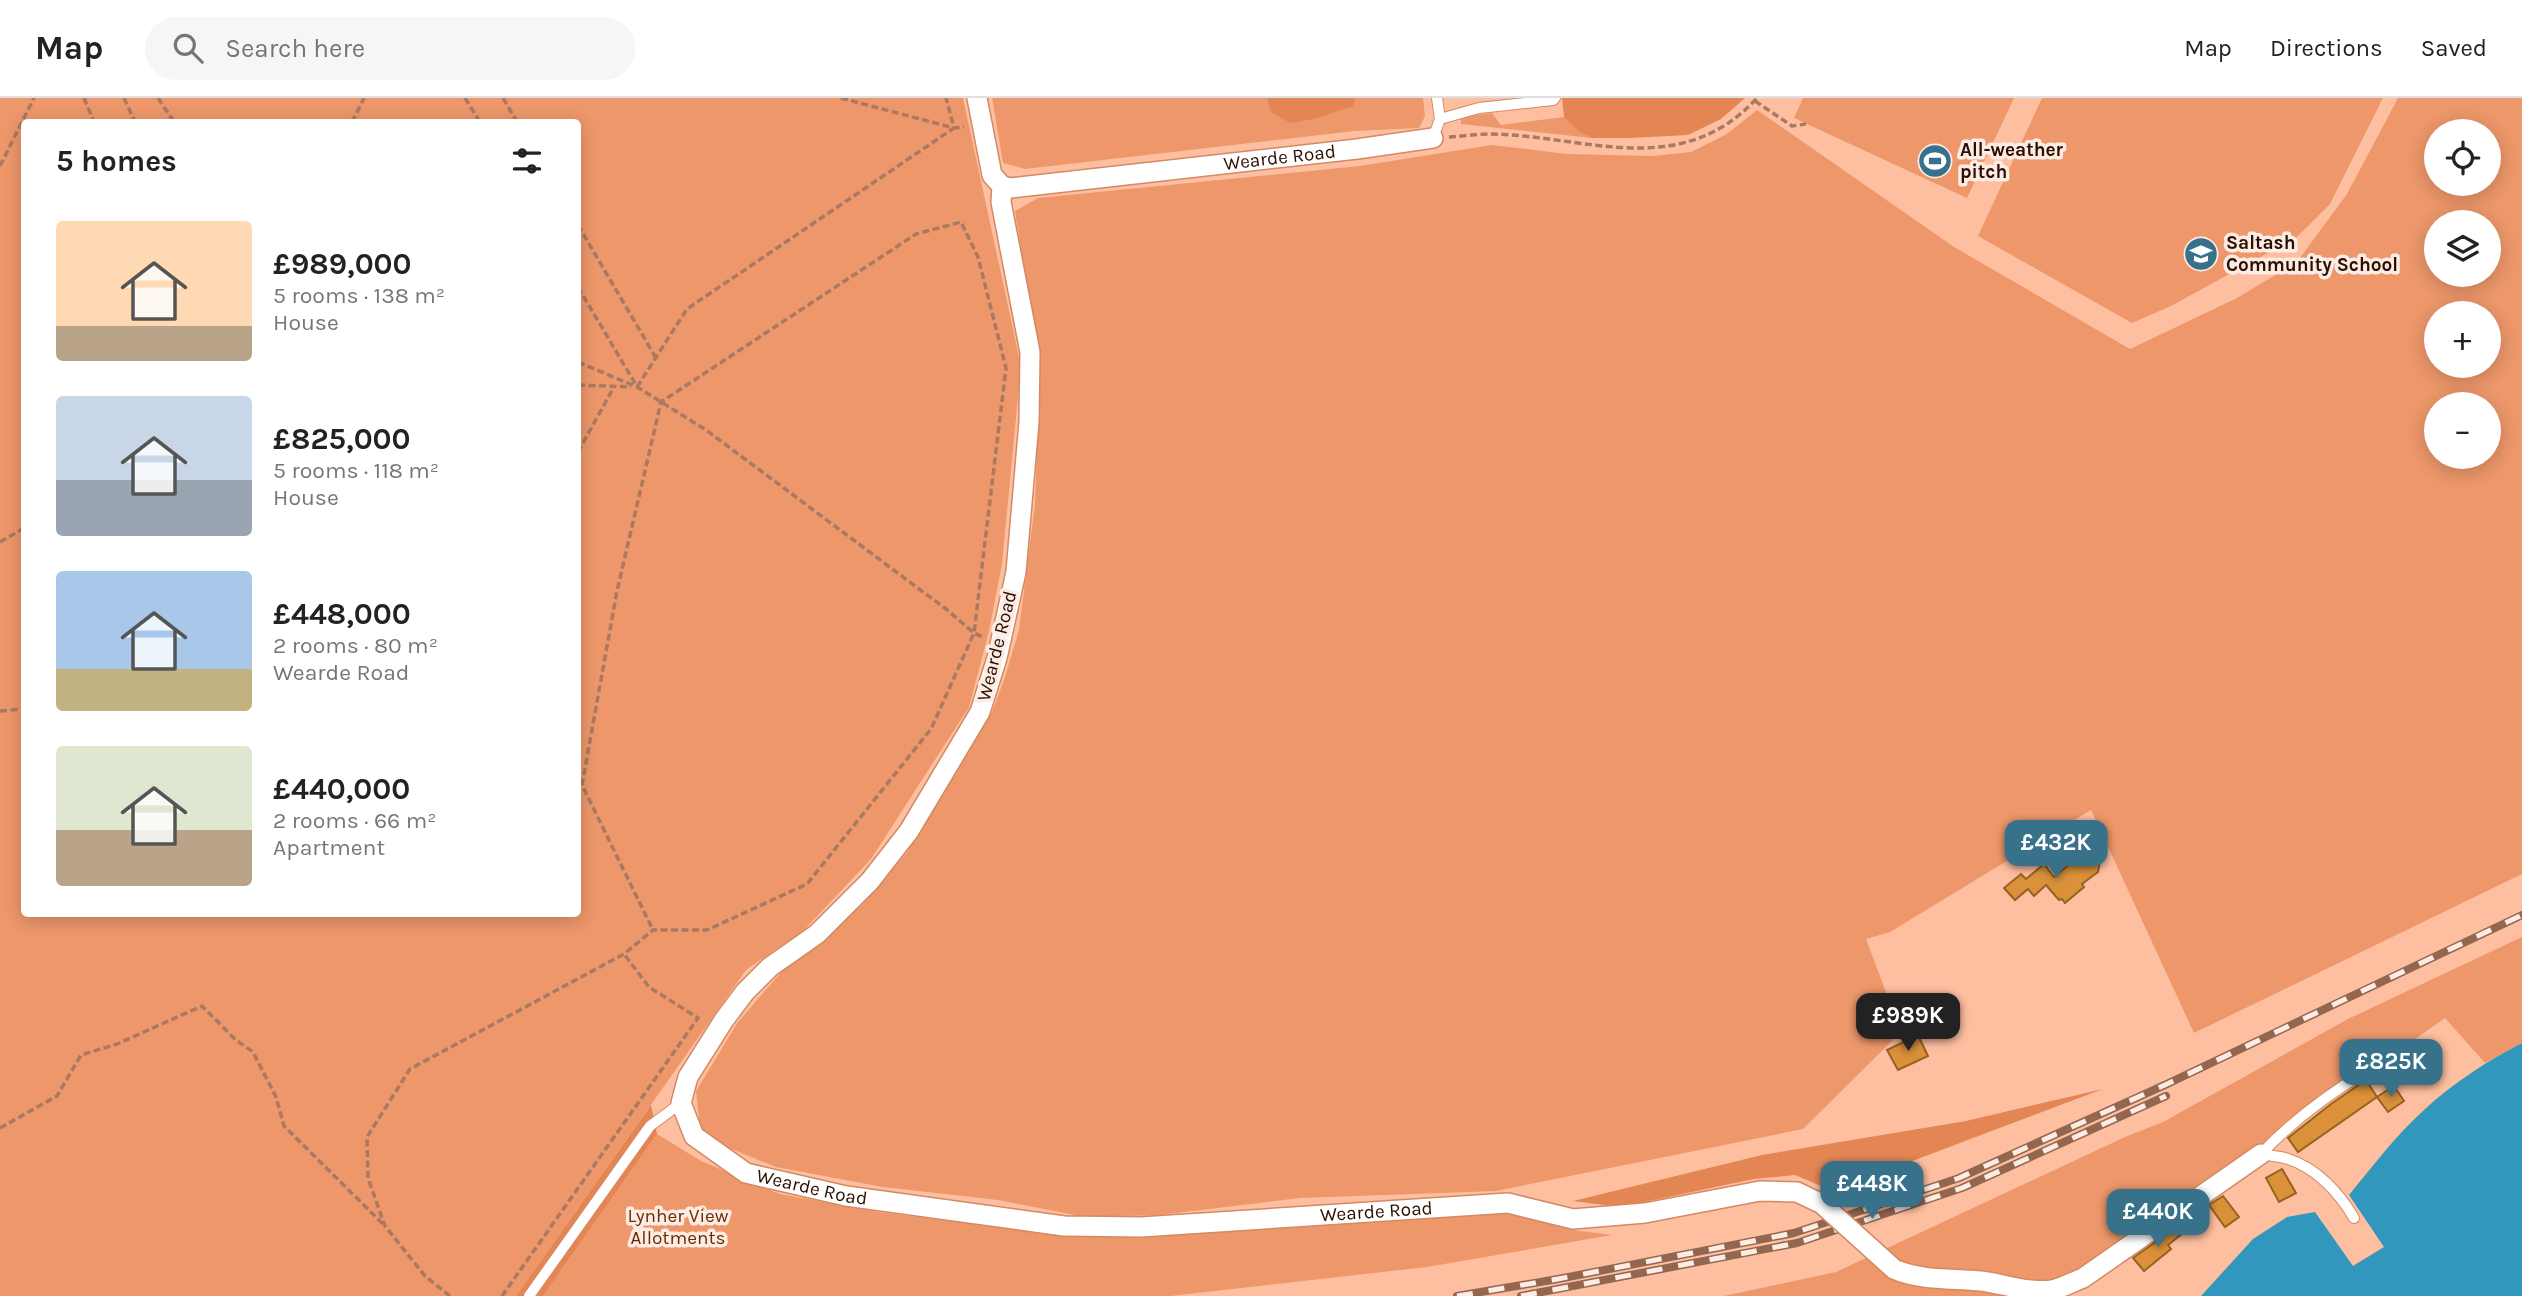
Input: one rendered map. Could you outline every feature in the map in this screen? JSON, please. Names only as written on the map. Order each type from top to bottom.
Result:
[{"type":"street","name":"Wearde Road","points":[[977,98],[992,174],[1002,186],[1001,202],[1030,352],[1029,422],[1016,572],[1000,644],[980,712],[909,831],[870,881],[826,925],[770,967],[745,992],[688,1077],[681,1103],[694,1136],[746,1173],[846,1196],[1063,1226],[1141,1227],[1508,1203],[1573,1219],[1645,1213],[1760,1191],[1797,1192],[1822,1204],[1895,1269],[1914,1276],[2053,1290],[2083,1278],[2260,1154]]},
{"type":"street","name":"Wearde Road","points":[[1002,186],[1024,186],[1357,149],[1433,138]]},
{"type":"lane","points":[[1433,138],[1440,119],[1437,98]]},
{"type":"lane","points":[[1440,119],[1491,103],[1555,98]]},
{"type":"lane","points":[[2260,1154],[2281,1133],[2338,1088],[2370,1069],[2378,1079]]},
{"type":"lane","points":[[529,1296],[650,1126],[681,1103]]},
{"type":"lane","points":[[2260,1154],[2289,1158],[2314,1173],[2342,1197],[2354,1219]]},
{"type":"path","points":[[24,119],[34,98]]},
{"type":"path","points":[[84,98],[93,119]]},
{"type":"path","points":[[124,98],[134,119]]},
{"type":"path","points":[[158,98],[172,119]]},
{"type":"path","points":[[354,119],[364,98]]},
{"type":"path","points":[[465,98],[478,119]]},
{"type":"path","points":[[503,98],[515,119]]},
{"type":"path","points":[[841,98],[954,128],[982,125]]},
{"type":"path","points":[[946,98],[954,128]]},
{"type":"path","points":[[1433,138],[1492,134],[1594,146],[1662,147],[1692,142],[1725,126],[1756,99],[1792,126],[1806,124]]},
{"type":"path","points":[[0,166],[21,124]]},
{"type":"path","points":[[637,387],[687,309],[954,128]]},
{"type":"path","points":[[385,1226],[368,1178],[367,1137],[410,1069],[624,954],[653,930],[708,930],[807,884],[931,729],[974,633],[1006,368],[978,257],[961,222],[916,234],[661,402],[617,591],[582,785],[653,930]]},
{"type":"path","points":[[581,230],[656,358]]},
{"type":"path","points":[[581,292],[637,387]]},
{"type":"path","points":[[581,363],[637,387],[717,438],[946,609],[974,633],[1000,644]]},
{"type":"path","points":[[581,385],[637,387]]},
{"type":"path","points":[[581,447],[615,385]]},
{"type":"path","points":[[0,542],[21,530]]},
{"type":"path","points":[[0,712],[21,709]]},
{"type":"path","points":[[502,1296],[698,1018],[649,987],[624,954]]},
{"type":"path","points":[[0,1128],[57,1096],[81,1055],[117,1044],[202,1006],[236,1040],[254,1052],[276,1097],[284,1126],[385,1226],[425,1276],[450,1296]]},
{"type":"green space","points":[[0,98],[963,98],[1021,366],[1002,564],[989,631],[969,707],[871,859],[804,930],[746,970],[516,1296],[0,1296]]},
{"type":"green space","points":[[992,98],[1423,98],[1425,116],[1419,128],[1355,131],[1025,169],[1003,163]]},
{"type":"green space","name":"All-weather pitch","points":[[1803,98],[2014,98],[1967,198],[1794,118]]},
{"type":"green space","points":[[2042,98],[2383,98],[2330,204],[2297,237],[2171,306],[2132,323],[1978,236]]},
{"type":"green space","points":[[2398,98],[2522,98],[2522,874],[2194,1033],[2091,810],[1890,932],[1866,939],[1901,1032],[1803,1129],[1496,1191],[1300,1198],[1159,1215],[1085,1217],[998,1200],[883,1187],[776,1167],[724,1146],[700,1127],[696,1091],[738,1022],[784,969],[862,905],[908,851],[992,712],[1005,677],[1019,630],[1035,504],[1040,369],[1015,211],[1038,198],[1360,166],[1492,145],[1567,154],[1652,156],[1691,152],[1727,134],[1757,110],[1954,247],[2130,349],[2237,298],[2297,262],[2347,194]]},
{"type":"green space","points":[[1492,113],[1501,125],[1564,117],[1578,131],[1592,138],[1461,124],[1461,117]]},
{"type":"green space","points":[[2522,937],[2522,1043],[2485,1063],[2445,1018],[2048,1296],[1724,1296],[1836,1272],[2125,1137],[2163,1122],[2348,1019]]},
{"type":"green space","name":"Lynher View Allotments","points":[[657,1134],[701,1161],[780,1194],[878,1212],[1028,1231],[1165,1236],[1499,1211],[1572,1230],[1612,1235],[1427,1267],[1170,1296],[543,1296]]},
{"type":"shaded area","points":[[1267,98],[1355,98],[1353,106],[1314,119],[1290,123],[1271,112]]},
{"type":"shaded area","points":[[1562,98],[1745,98],[1721,119],[1688,135],[1592,138],[1578,131],[1564,117]]},
{"type":"shaded area","points":[[2103,1089],[1833,1191],[1795,1175],[1754,1179],[1620,1207],[1573,1201],[1762,1155],[1966,1121]]},
{"type":"shaded area","points":[[651,1105],[657,1134],[543,1296],[516,1296]]},
{"type":"water","points":[[2522,1043],[2522,1296],[2201,1296],[2253,1239],[2287,1217],[2315,1212],[2353,1266],[2384,1247],[2349,1195],[2394,1140],[2435,1100],[2471,1073]]},
{"type":"building","points":[[2086,854],[2091,861],[2100,861],[2098,872],[2082,884],[2084,887],[2065,903],[2046,885],[2034,896],[2028,889],[2015,900],[2004,888],[2021,874],[2026,879],[2044,864],[2054,877],[2078,857],[2080,859]]},
{"type":"building","points":[[1918,1035],[1928,1056],[1898,1070],[1887,1050]]},
{"type":"building","points":[[2366,1080],[2377,1097],[2298,1152],[2288,1138]]},
{"type":"building","points":[[2394,1086],[2404,1101],[2388,1112],[2377,1097]]},
{"type":"building","points":[[2282,1169],[2296,1193],[2279,1202],[2266,1178]]},
{"type":"building","points":[[2223,1196],[2239,1217],[2225,1227],[2209,1205]]},
{"type":"building","points":[[2181,1224],[2187,1230],[2168,1245],[2171,1249],[2144,1271],[2133,1258]]},
{"type":"railway","points":[[1457,1296],[1794,1233],[1959,1178],[2167,1084],[2522,915]]},
{"type":"railway","points":[[1521,1296],[1797,1243],[1962,1188],[2166,1096]]},
{"type":"place","name":"All-weather pitch","points":[[1935,161]]},
{"type":"place","name":"Saltash Community School","points":[[2201,254]]}]
